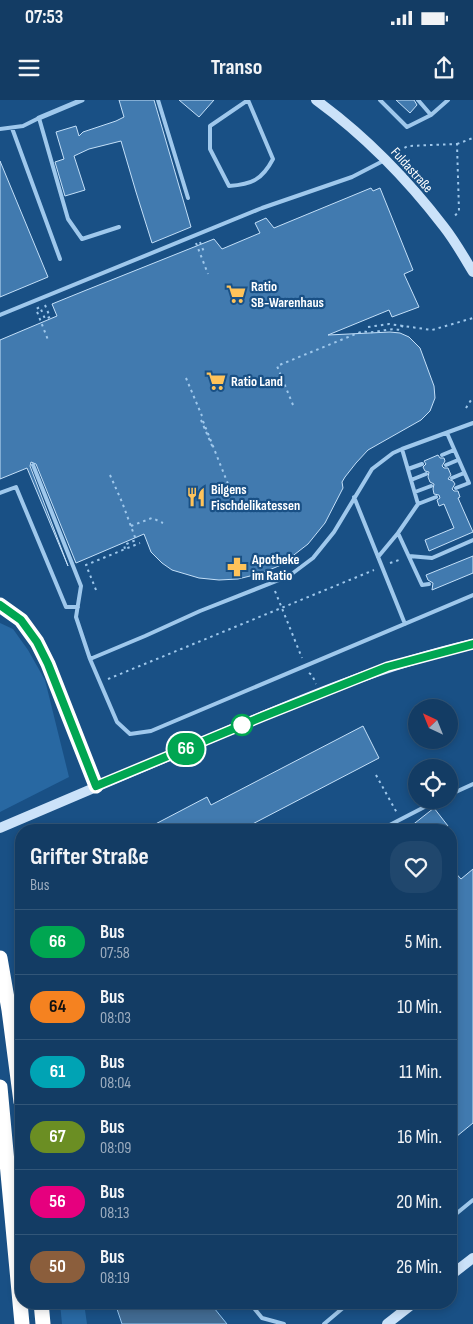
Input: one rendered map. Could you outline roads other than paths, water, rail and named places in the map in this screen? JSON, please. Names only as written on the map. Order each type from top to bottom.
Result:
[{"type":"highway","points":[[0,605],[29,629],[48,664],[96,786]]},
{"type":"highway","points":[[0,613],[15,616]]},
{"type":"highway","points":[[0,958],[15,1056]]},
{"type":"highway","points":[[0,1087],[15,1245]]},
{"type":"highway","points":[[0,1188],[14,1234]]},
{"type":"highway","points":[[21,1309],[22,1324]]},
{"type":"highway","points":[[42,1309],[43,1324]]},
{"type":"main road","name":"Fuldastraße","points":[[323,102],[385,160],[445,228],[473,272]]},
{"type":"main road","points":[[0,828],[264,716],[387,667],[473,644]]},
{"type":"main road","points":[[457,1270],[473,1258]]},
{"type":"main road","points":[[387,1324],[406,1309]]},
{"type":"street","points":[[39,118],[82,100]]},
{"type":"lane","points":[[158,100],[188,198]]},
{"type":"lane","points":[[248,100],[273,159],[267,171],[248,185],[229,186],[210,149],[210,126],[248,100]]},
{"type":"lane","points":[[380,100],[407,127],[431,115],[448,100]]},
{"type":"lane","points":[[418,100],[431,115]]},
{"type":"lane","points":[[0,129],[23,126],[39,118],[68,219],[82,239],[120,227]]},
{"type":"lane","points":[[12,128],[60,259]]},
{"type":"lane","points":[[0,315],[262,208],[352,177],[385,160]]},
{"type":"lane","points":[[90,658],[288,576],[313,558],[334,532],[372,469],[402,449],[473,423]]},
{"type":"lane","points":[[447,434],[469,483],[456,488]]},
{"type":"lane","points":[[402,449],[418,504]]},
{"type":"lane","points":[[442,455],[454,450]]},
{"type":"lane","points":[[446,465],[458,460]]},
{"type":"lane","points":[[408,469],[422,464]]},
{"type":"lane","points":[[33,465],[81,586],[76,616],[90,658],[117,722],[130,734],[151,731],[473,595]]},
{"type":"lane","points":[[452,478],[464,473]]},
{"type":"lane","points":[[411,480],[426,474]]},
{"type":"lane","points":[[415,492],[431,486]]},
{"type":"lane","points":[[0,493],[16,487],[66,607],[78,607]]},
{"type":"lane","points":[[354,497],[405,624]]},
{"type":"lane","points":[[378,557],[398,533],[418,504],[436,497]]},
{"type":"lane","points":[[398,533],[422,585],[429,584]]},
{"type":"lane","points":[[409,556],[432,558],[473,540]]},
{"type":"lane","points":[[458,790],[473,784]]},
{"type":"lane","points":[[391,824],[420,809]]},
{"type":"lane","points":[[457,1213],[473,1200]]},
{"type":"lane","points":[[255,1309],[262,1318],[284,1324]]},
{"type":"lane","points":[[324,1324],[342,1309]]},
{"type":"place","name":"Ratio SB-Warenhaus","points":[[236,294]]},
{"type":"place","name":"Ratio Land","points":[[216,381]]},
{"type":"place","name":"Bilgens Fischdelikatessen","points":[[196,497]]},
{"type":"place","name":"Apotheke im Ratio","points":[[237,567]]}]
